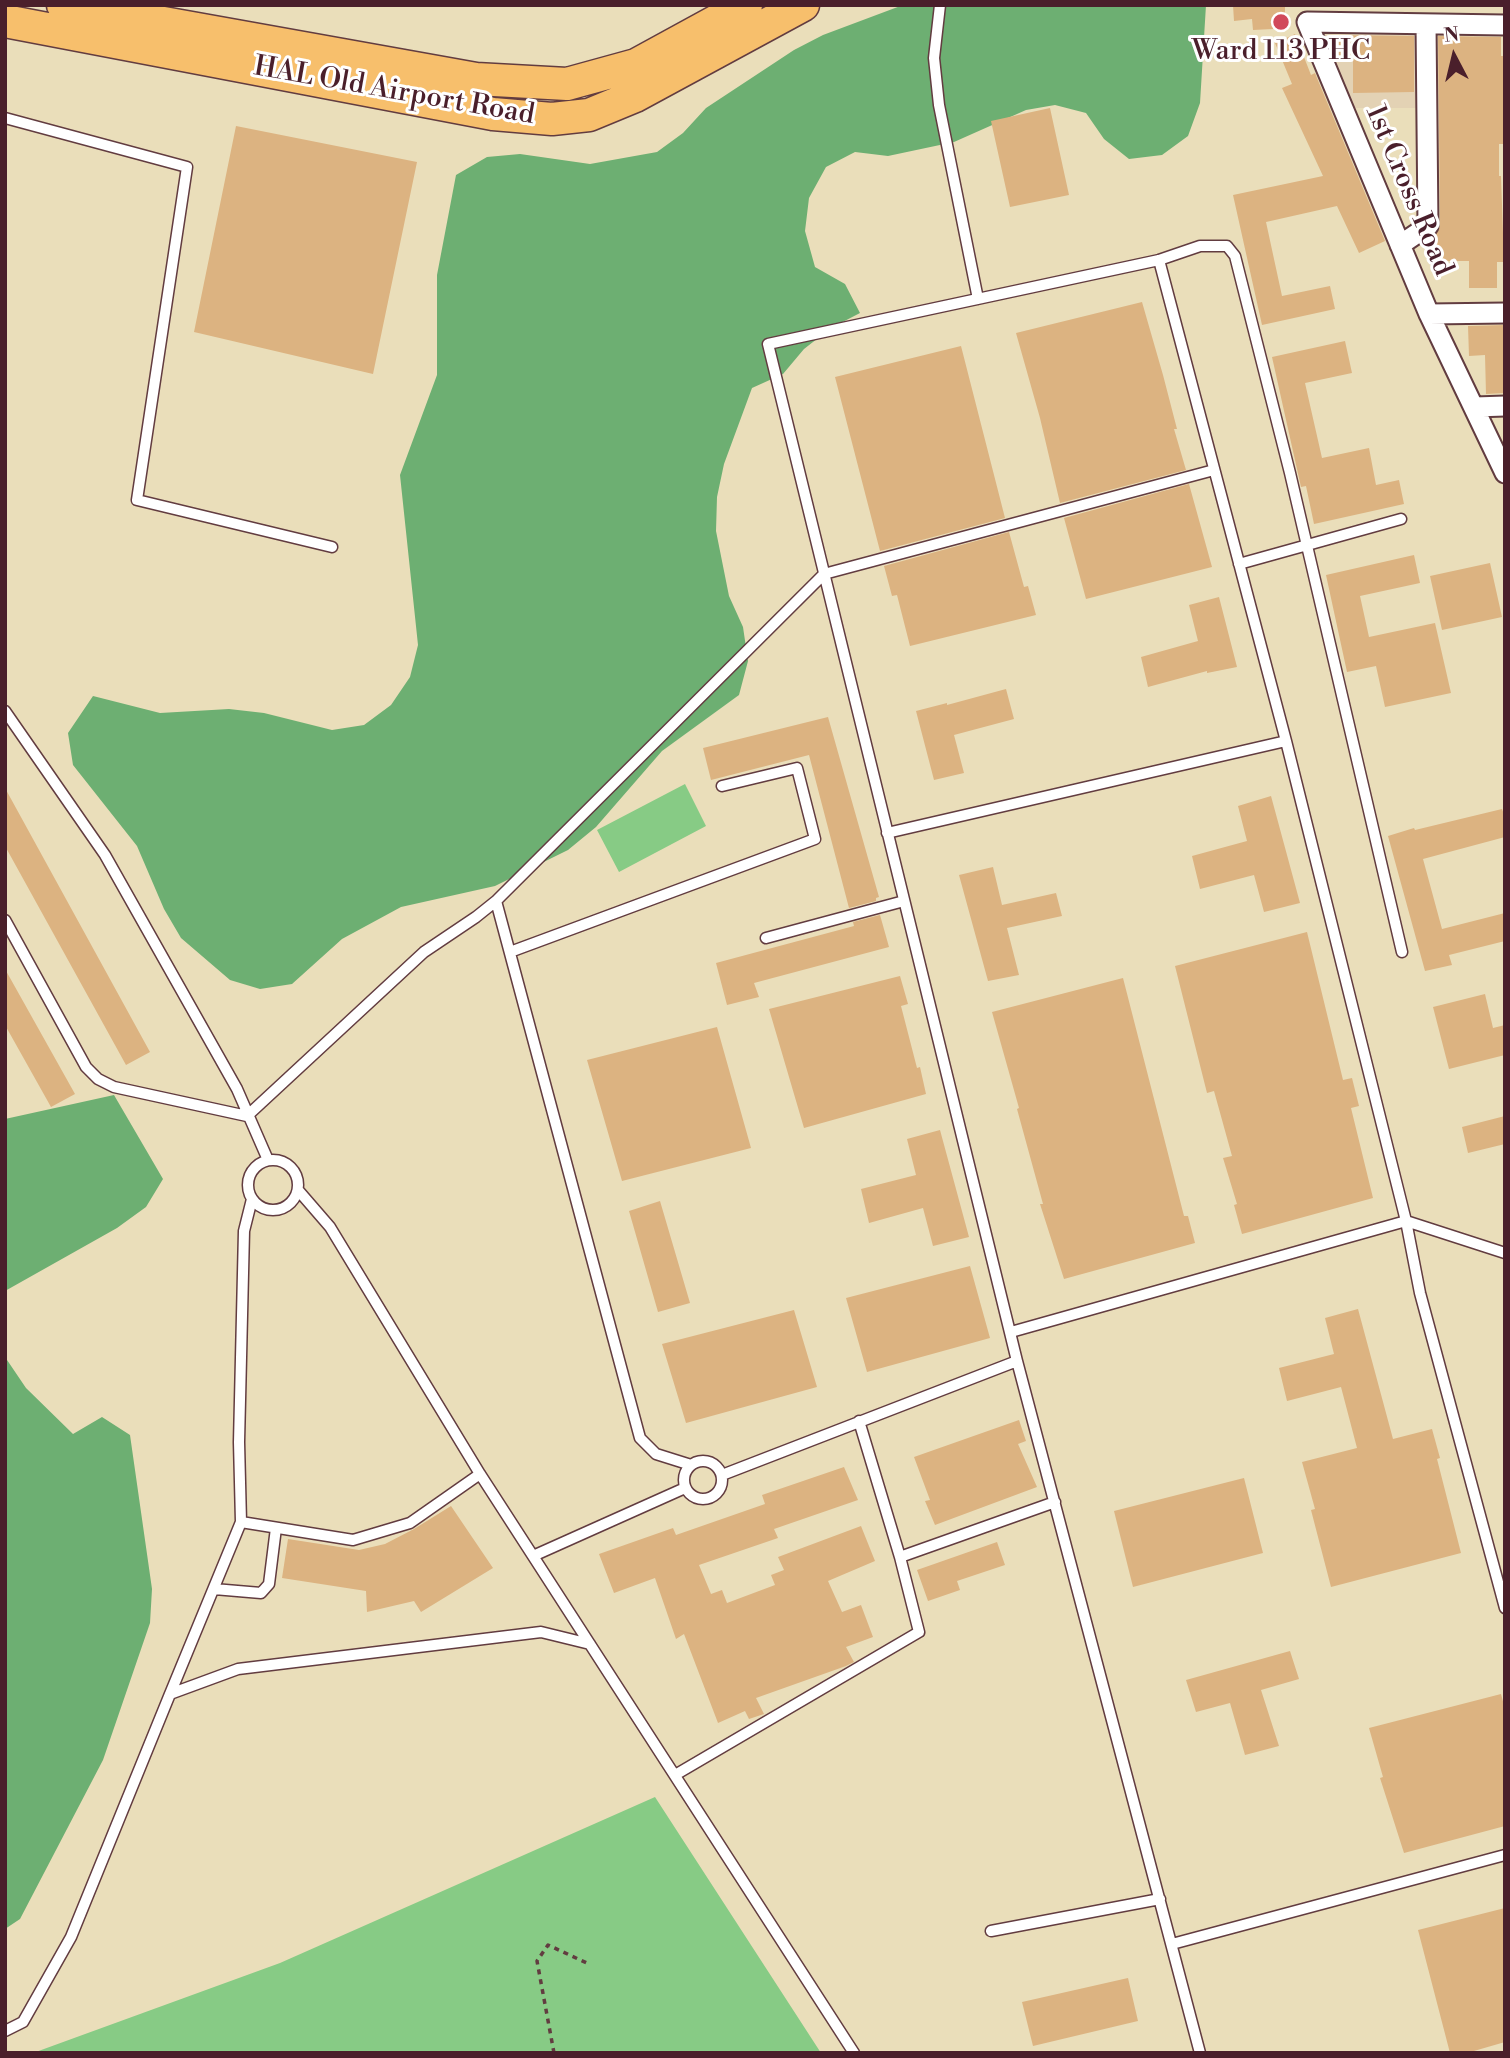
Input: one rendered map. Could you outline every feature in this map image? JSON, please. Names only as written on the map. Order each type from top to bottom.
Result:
[{"type":"main road","name":"HAL Old Airport Road","points":[[63,5],[475,79],[567,84],[636,65],[746,5]]},
{"type":"main road","name":"HAL Old Airport Road","points":[[5,21],[493,114],[552,119],[589,115],[635,96],[803,5]]},
{"type":"street","name":"1st Cross Road","points":[[1505,25],[1307,22],[1429,314],[1505,473]]},
{"type":"street","points":[[1400,245],[1428,226],[1426,24]]},
{"type":"street","points":[[1429,314],[1505,313]]},
{"type":"street","points":[[1475,407],[1505,406]]},
{"type":"lane","points":[[940,5],[934,58],[939,105],[978,299]]},
{"type":"lane","points":[[5,118],[187,167],[137,500],[332,547]]},
{"type":"lane","points":[[1200,2053],[1017,1361],[768,344],[1159,260],[1200,246],[1227,246],[1235,256],[1307,545],[1402,952]]},
{"type":"lane","points":[[1159,260],[1286,741],[1406,1221],[1420,1293],[1505,1608]]},
{"type":"lane","points":[[247,1116],[424,951],[496,901],[824,574],[1214,470]]},
{"type":"lane","points":[[1239,564],[1401,519]]},
{"type":"lane","points":[[5,711],[105,855],[237,1089],[268,1160]]},
{"type":"lane","points":[[887,833],[1286,741]]},
{"type":"lane","points":[[510,952],[815,839],[797,768],[722,786]]},
{"type":"lane","points":[[496,901],[640,1438],[656,1454],[691,1465]]},
{"type":"lane","points":[[766,938],[904,901]]},
{"type":"lane","points":[[5,920],[8,934],[86,1068],[98,1079],[114,1087],[247,1116]]},
{"type":"lane","points":[[5,2031],[23,2022],[71,1937],[241,1522],[239,1442],[244,1231],[252,1199],[248,1184],[250,1176],[260,1163],[276,1160],[291,1167],[296,1174],[298,1190],[330,1227],[480,1474],[854,2053]]},
{"type":"lane","points":[[252,1199],[266,1209],[274,1210],[289,1204],[298,1190]]},
{"type":"lane","points":[[1011,1332],[1406,1221],[1505,1253]]},
{"type":"lane","points":[[722,1475],[1017,1361]]},
{"type":"lane","points":[[675,1775],[919,1632],[900,1557],[859,1421]]},
{"type":"lane","points":[[709,1461],[715,1464],[722,1475],[721,1488],[713,1497],[694,1497],[685,1488],[684,1476],[696,1462],[709,1461]]},
{"type":"lane","points":[[241,1522],[353,1540],[410,1523],[480,1474]]},
{"type":"lane","points":[[533,1556],[685,1488]]},
{"type":"lane","points":[[900,1557],[1055,1502]]},
{"type":"lane","points":[[214,1589],[261,1594],[269,1584],[275,1528]]},
{"type":"lane","points":[[170,1694],[238,1669],[541,1632],[590,1644]]},
{"type":"lane","points":[[1171,1944],[1505,1855]]},
{"type":"lane","points":[[991,1931],[1160,1899]]},
{"type":"path","points":[[554,2053],[537,1961],[548,1945],[589,1964]]},
{"type":"shaded area","points":[[1316,28],[1420,28],[1419,108],[1349,108]]},
{"type":"green space","points":[[903,5],[1206,5],[1200,103],[1188,136],[1162,155],[1129,159],[1104,139],[1086,113],[1055,105],[1026,110],[954,142],[888,156],[855,152],[826,167],[809,198],[805,231],[815,267],[845,284],[860,313],[831,328],[804,349],[783,374],[752,388],[724,464],[717,497],[716,531],[729,596],[743,627],[748,661],[739,695],[662,751],[596,827],[568,850],[495,886],[401,907],[342,939],[292,984],[260,989],[230,980],[181,938],[164,909],[137,846],[73,765],[68,733],[93,696],[160,713],[229,709],[264,713],[332,730],[364,725],[391,705],[410,677],[418,645],[400,475],[437,375],[437,275],[456,175],[487,157],[520,154],[590,164],[657,152],[683,133],[706,108],[794,50],[823,35]]},
{"type":"green space","points":[[685,784],[706,826],[619,872],[597,830]]},
{"type":"green space","points":[[114,1095],[163,1179],[146,1207],[117,1228],[5,1291],[5,1119]]},
{"type":"green space","points":[[5,1357],[26,1388],[73,1434],[102,1417],[130,1435],[152,1589],[150,1623],[103,1760],[20,1919],[5,1929]]},
{"type":"green space","points":[[655,1797],[821,2053],[33,2053],[280,1963]]},
{"type":"building","points":[[1233,5],[1285,5],[1285,16],[1272,17],[1273,29],[1253,30],[1252,19],[1234,21]]},
{"type":"building","points":[[1295,34],[1311,75],[1315,73],[1385,241],[1359,253],[1337,206],[1266,222],[1282,296],[1330,286],[1335,309],[1262,325],[1233,195],[1323,176],[1282,88],[1292,84],[1275,43]]},
{"type":"building","points":[[1333,35],[1414,36],[1414,92],[1353,93],[1353,60],[1336,60],[1333,53]]},
{"type":"building","points":[[1438,36],[1501,37],[1501,56],[1505,56],[1505,144],[1499,144],[1499,176],[1504,262],[1497,262],[1497,288],[1469,288],[1469,261],[1434,261],[1434,237],[1440,226]]},
{"type":"building","points":[[1050,108],[1069,195],[1010,207],[991,121]]},
{"type":"building","points":[[236,126],[417,162],[373,374],[194,332]]},
{"type":"building","points":[[1142,302],[1186,470],[1060,503],[1016,333]]},
{"type":"building","points":[[1505,325],[1505,393],[1486,394],[1485,355],[1469,356],[1468,326]]},
{"type":"building","points":[[1345,341],[1352,373],[1305,383],[1322,458],[1369,448],[1376,485],[1399,480],[1404,504],[1314,524],[1306,486],[1301,487],[1272,357]]},
{"type":"building","points":[[961,346],[1005,518],[880,551],[835,377]]},
{"type":"building","points":[[1189,484],[1212,567],[1086,599],[1064,518]]},
{"type":"building","points":[[1009,532],[1024,587],[1028,586],[1036,615],[910,646],[897,595],[892,596],[884,566]]},
{"type":"building","points":[[1414,555],[1420,583],[1360,596],[1369,637],[1435,623],[1451,693],[1385,707],[1376,666],[1347,672],[1326,575]]},
{"type":"building","points":[[1490,563],[1502,617],[1442,630],[1430,576]]},
{"type":"building","points":[[1219,597],[1237,667],[1207,671],[1148,687],[1141,657],[1198,641],[1189,605]]},
{"type":"building","points":[[1006,689],[1014,719],[954,735],[964,773],[934,780],[916,711]]},
{"type":"building","points":[[828,717],[879,897],[876,901],[849,908],[809,755],[711,780],[703,748]]},
{"type":"building","points":[[5,788],[150,1052],[126,1065],[5,846]]},
{"type":"building","points":[[1271,796],[1300,903],[1264,912],[1254,875],[1200,889],[1192,856],[1247,841],[1238,806]]},
{"type":"building","points":[[1502,809],[1505,817],[1505,837],[1423,859],[1442,929],[1505,913],[1505,941],[1449,955],[1452,965],[1425,971],[1388,836]]},
{"type":"building","points":[[993,867],[1002,905],[1056,893],[1062,916],[1007,928],[1019,975],[988,981],[959,875]]},
{"type":"building","points":[[880,915],[889,947],[754,983],[759,997],[727,1005],[716,963],[854,926],[853,922]]},
{"type":"building","points":[[1307,932],[1343,1080],[1352,1078],[1359,1106],[1351,1108],[1373,1198],[1242,1234],[1234,1205],[1237,1204],[1223,1158],[1232,1156],[1214,1091],[1207,1093],[1175,966]]},
{"type":"building","points":[[5,969],[75,1094],[51,1107],[5,1025]]},
{"type":"building","points":[[900,976],[908,1004],[901,1006],[926,1094],[804,1128],[769,1009]]},
{"type":"building","points":[[1123,978],[1184,1216],[1188,1216],[1195,1243],[1064,1279],[1040,1204],[1043,1204],[992,1012]]},
{"type":"building","points":[[1485,994],[1493,1028],[1505,1025],[1505,1055],[1449,1069],[1433,1007]]},
{"type":"building","points":[[717,1027],[751,1148],[622,1181],[587,1060]]},
{"type":"building","points":[[1505,1116],[1505,1144],[1468,1153],[1462,1127]]},
{"type":"building","points":[[940,1130],[969,1237],[933,1246],[923,1208],[869,1223],[861,1189],[916,1175],[907,1139]]},
{"type":"building","points":[[660,1201],[690,1303],[658,1312],[629,1211]]},
{"type":"building","points":[[970,1266],[990,1338],[867,1372],[846,1298]]},
{"type":"building","points":[[1358,1309],[1393,1439],[1432,1429],[1461,1553],[1331,1587],[1302,1462],[1357,1448],[1341,1387],[1287,1401],[1279,1368],[1334,1354],[1325,1318]]},
{"type":"building","points":[[794,1310],[817,1387],[686,1423],[662,1344]]},
{"type":"building","points":[[1019,1420],[1026,1441],[1018,1444],[1037,1487],[935,1525],[925,1501],[930,1500],[914,1457]]},
{"type":"building","points":[[844,1467],[858,1500],[774,1529],[778,1538],[699,1565],[711,1594],[722,1590],[727,1603],[775,1585],[771,1575],[784,1570],[778,1557],[861,1526],[875,1561],[828,1581],[842,1612],[861,1605],[873,1637],[846,1647],[854,1662],[756,1698],[764,1714],[749,1719],[745,1711],[718,1723],[684,1634],[676,1639],[655,1578],[614,1593],[599,1554],[673,1528],[676,1535],[765,1504],[762,1495]]},
{"type":"building","points":[[1244,1478],[1263,1553],[1133,1587],[1114,1511]]},
{"type":"building","points":[[451,1506],[493,1568],[421,1612],[414,1601],[367,1612],[366,1591],[282,1578],[288,1539],[359,1550],[385,1544]]},
{"type":"building","points":[[997,1542],[1005,1565],[957,1581],[960,1590],[928,1601],[917,1570]]},
{"type":"building","points":[[1290,1651],[1299,1679],[1261,1690],[1279,1746],[1245,1755],[1230,1703],[1196,1712],[1186,1680]]},
{"type":"building","points":[[1501,1694],[1505,1709],[1505,1826],[1404,1853],[1380,1778],[1383,1777],[1369,1728]]},
{"type":"building","points":[[1505,1908],[1505,2042],[1467,2053],[1450,2053],[1418,1930]]},
{"type":"building","points":[[1128,1978],[1138,2021],[1033,2046],[1022,2002]]},
{"type":"place","name":"Ward 113 PHC","points":[[1281,22]]}]
